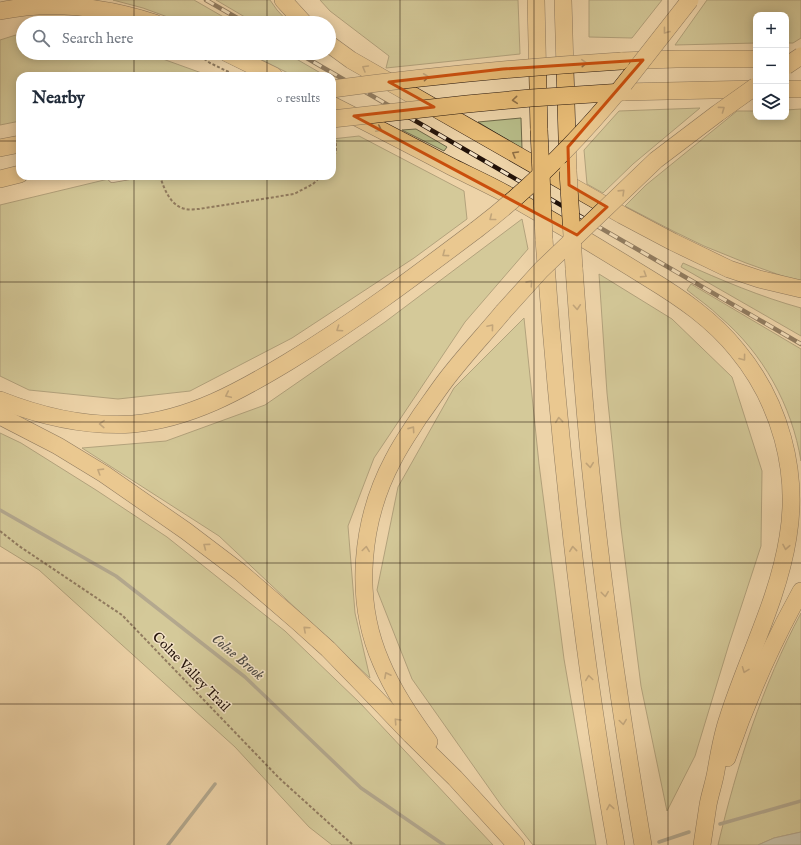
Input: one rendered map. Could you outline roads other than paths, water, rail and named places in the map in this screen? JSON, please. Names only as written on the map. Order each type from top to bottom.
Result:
[{"type":"highway","points":[[283,0],[298,16]]},
{"type":"highway","points":[[536,0],[539,130],[544,239],[558,410],[576,575],[595,719],[616,845]]},
{"type":"highway","points":[[563,0],[568,171],[584,401],[591,474],[610,632],[624,730],[644,845]]},
{"type":"highway","points":[[0,400],[53,418],[91,423],[133,424],[174,417],[190,412],[235,392],[270,373],[311,348],[386,297],[504,209],[565,150],[620,88],[690,0]]},
{"type":"highway","points":[[0,11],[20,8],[77,6],[118,12],[131,16]]},
{"type":"highway","points":[[336,49],[351,60],[622,215],[673,242],[729,268],[759,279],[801,289]]},
{"type":"highway","points":[[789,64],[801,56]]},
{"type":"highway","points":[[336,88],[468,72],[540,66],[621,61],[753,59]]},
{"type":"highway","points":[[241,60],[266,72]]},
{"type":"highway","points":[[789,60],[801,60]]},
{"type":"highway","points":[[455,778],[410,714],[396,691],[380,661],[371,631],[367,610],[364,576],[365,554],[369,527],[377,497],[387,472],[396,453],[445,380],[541,270],[656,160],[753,88]]},
{"type":"highway","points":[[336,118],[531,98],[623,92],[753,89]]},
{"type":"highway","points":[[789,89],[801,89]]},
{"type":"highway","points":[[336,107],[504,193],[611,254],[669,290],[706,319],[728,339],[742,356],[768,397],[781,433],[786,453],[791,482],[791,517],[785,554],[766,616],[727,719],[708,805],[702,845]]},
{"type":"highway","points":[[0,148],[16,145]]},
{"type":"highway","points":[[0,179],[16,175]]},
{"type":"highway","points":[[0,416],[58,446],[104,474],[186,531],[240,572],[328,649],[410,735],[455,778],[516,845]]},
{"type":"highway","points":[[715,775],[723,770],[761,670],[777,635],[801,591]]},
{"type":"waterway","name":"Colne Brook","points":[[0,510],[116,576],[245,677],[361,788],[444,845]]},
{"type":"waterway","points":[[168,845],[215,784]]},
{"type":"waterway","name":"Colne Brook","points":[[720,824],[801,801]]},
{"type":"waterway","name":"Colne Brook","points":[[659,842],[689,832]]},
{"type":"railway","points":[[206,0],[234,16]]},
{"type":"railway","points":[[310,60],[331,72]]},
{"type":"railway","points":[[336,75],[801,344]]}]
